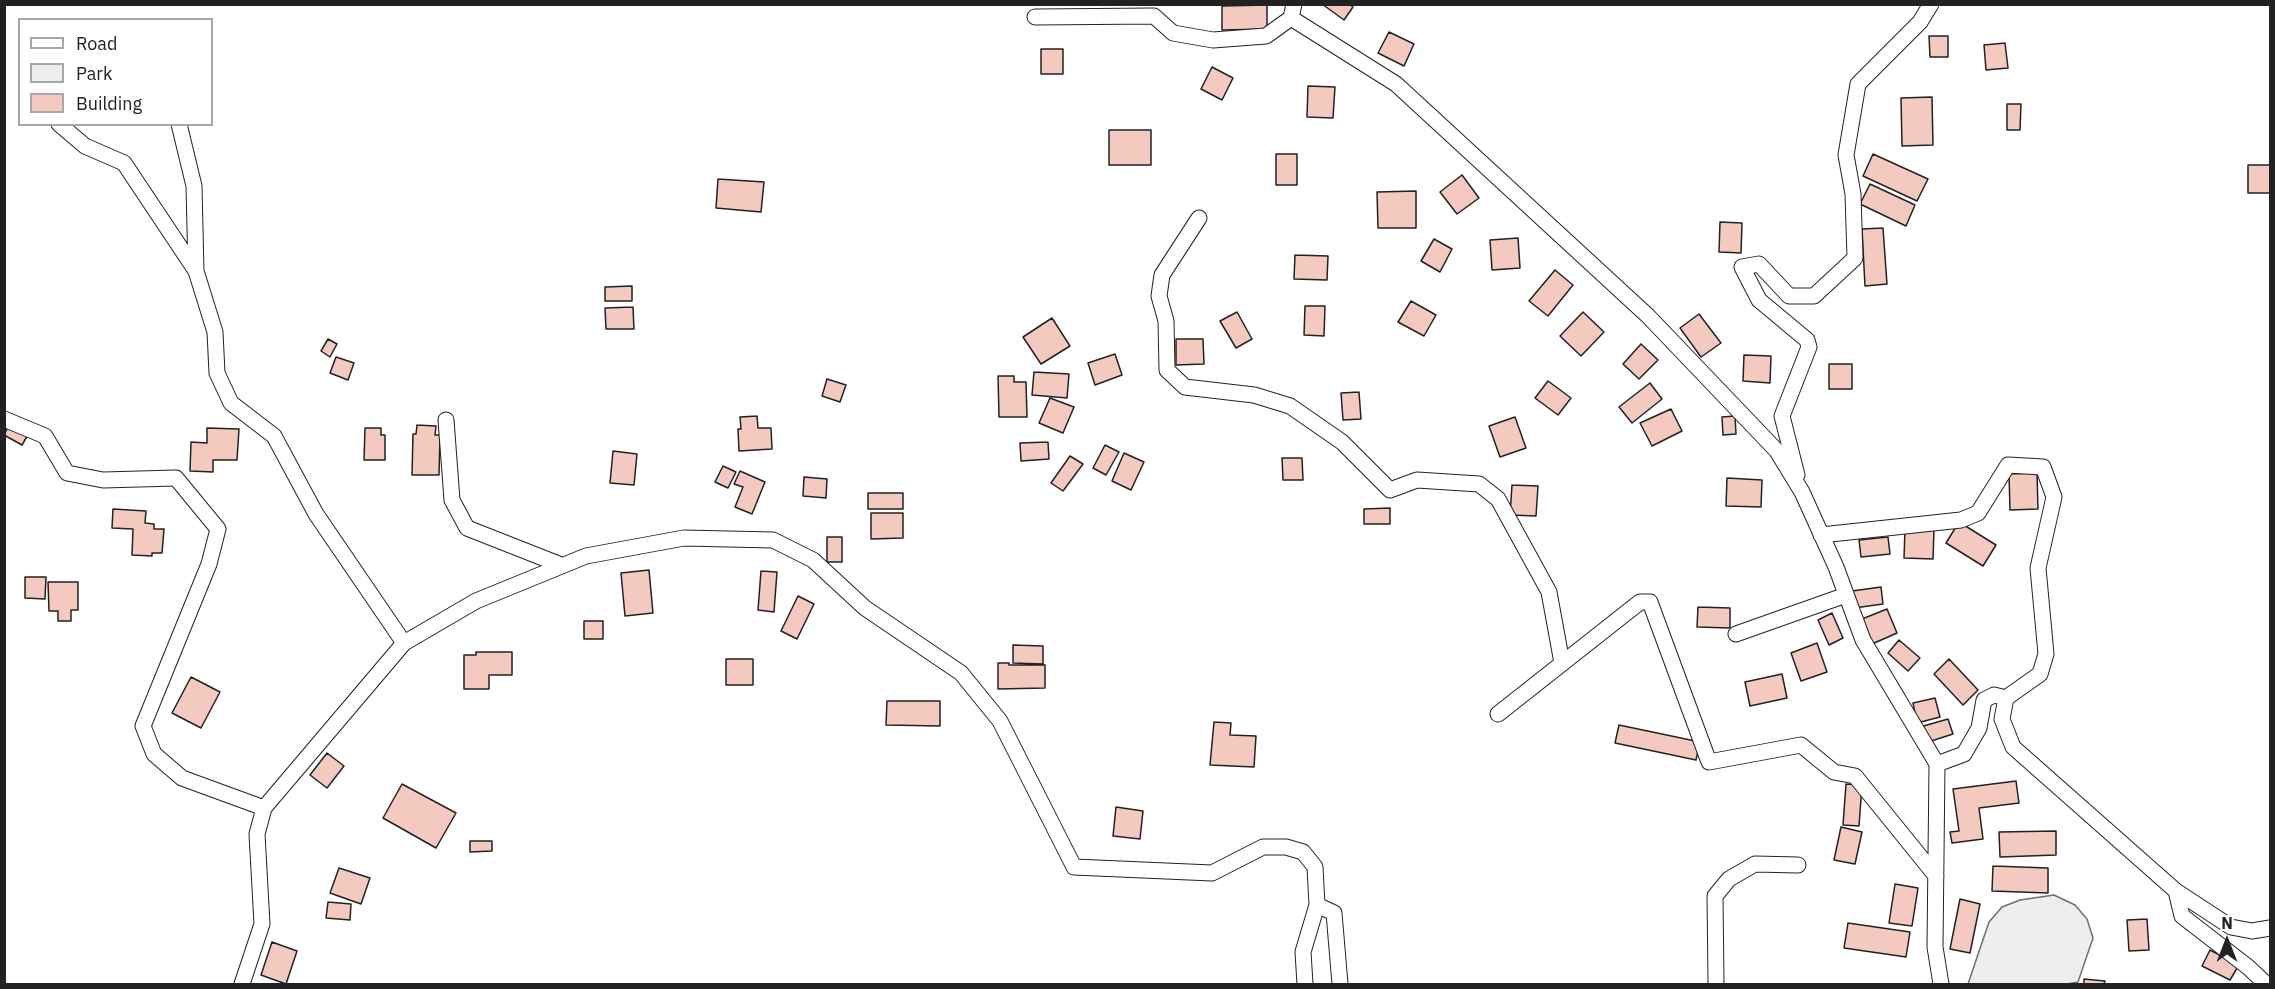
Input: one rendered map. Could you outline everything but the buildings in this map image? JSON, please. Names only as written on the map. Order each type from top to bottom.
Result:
[{"type":"street","points":[[1802,492],[1782,416],[1809,347],[1807,340],[1759,300],[1742,267],[1759,264],[1789,296],[1814,296],[1855,258],[1853,194],[1846,155],[1858,84],[1920,22],[1931,4]]},
{"type":"street","points":[[1035,17],[1154,16],[1173,33],[1213,40],[1266,36],[1292,11],[1396,84],[1640,308],[1777,451],[1802,492],[1863,640],[1937,764],[1935,947],[1941,984]]},
{"type":"street","points":[[61,126],[85,146],[124,163],[196,271]]},
{"type":"street","points":[[179,126],[194,186],[196,271],[215,332],[217,373],[231,404],[274,436],[316,514],[404,643]]},
{"type":"street","points":[[1199,218],[1162,275],[1159,296],[1166,321],[1167,370],[1185,387],[1254,395],[1290,406],[1342,442],[1390,490],[1417,480],[1479,484],[1498,499],[1549,592],[1562,663]]},
{"type":"street","points":[[4,419],[45,436],[67,473],[103,480],[176,478],[218,529],[209,564],[143,726],[154,754],[182,778],[264,808]]},
{"type":"street","points":[[447,420],[452,500],[467,528],[561,565]]},
{"type":"street","points":[[1821,535],[1961,520],[1978,513],[2008,465],[2043,467],[2054,497],[2038,568],[2046,654],[2040,674],[2006,698],[2002,719],[2013,747],[2176,891],[2231,927],[2252,932],[2271,928]]},
{"type":"street","points":[[242,984],[262,924],[257,834],[264,808],[404,643],[476,601],[561,565],[586,556],[684,538],[773,540],[813,560],[865,608],[961,673],[1000,722],[1074,867],[1212,873],[1263,847],[1286,848],[1303,852],[1315,867],[1317,905],[1303,952],[1305,984]]},
{"type":"street","points":[[1736,634],[1846,595]]},
{"type":"street","points":[[1498,714],[1640,602],[1650,602],[1709,762],[1801,745],[1834,772],[1855,776],[1936,876]]},
{"type":"street","points":[[1937,764],[1964,754],[1979,728],[1984,700],[1994,695],[2006,698]]},
{"type":"street","points":[[1716,984],[1715,896],[1729,879],[1755,864],[1798,866]]},
{"type":"street","points":[[2176,891],[2182,916],[2248,967],[2266,984]]},
{"type":"street","points":[[1317,905],[1334,913],[1340,984]]},
{"type":"green space","points":[[2054,895],[2075,905],[2087,919],[2093,938],[2078,982],[1968,984],[1989,922],[2002,907],[2020,900]]}]
